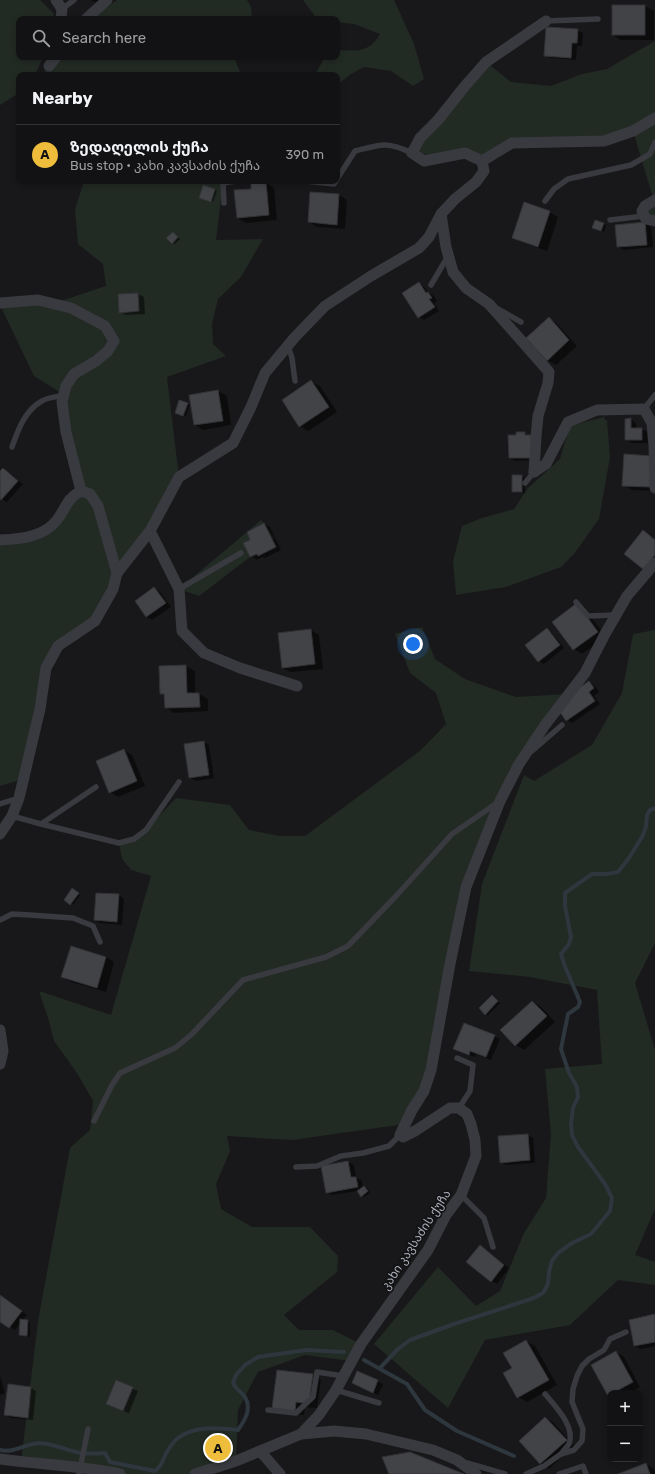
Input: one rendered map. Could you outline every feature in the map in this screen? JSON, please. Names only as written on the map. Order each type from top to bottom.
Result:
[{"type":"street","points":[[89,16],[107,0]]},
{"type":"street","points":[[482,161],[465,153],[424,161],[412,153],[420,138],[438,120],[486,62],[546,21]]},
{"type":"street","points":[[482,161],[512,143],[604,141],[633,130],[655,118]]},
{"type":"street","points":[[0,834],[12,816],[19,798],[40,709],[46,668],[58,646],[95,620],[113,589],[117,573],[150,531],[180,476],[233,443],[251,407],[265,373],[288,346],[325,306],[371,276],[419,248],[429,237],[440,214],[455,199],[476,182],[484,171],[482,161]]},
{"type":"street","points":[[655,200],[645,206],[642,211],[646,219],[655,221]]},
{"type":"street","points":[[440,214],[448,256],[453,272],[466,288],[489,304],[549,372],[548,384],[538,416],[534,472]]},
{"type":"street","points":[[0,303],[38,300],[71,308],[105,326],[114,340],[108,352],[74,374],[66,386],[62,402],[66,432],[81,490]]},
{"type":"street","points":[[534,472],[546,464],[568,422],[597,410],[644,409],[652,423],[655,488]]},
{"type":"street","points":[[0,540],[22,539],[47,531],[58,520],[71,496],[81,490]]},
{"type":"street","points":[[81,490],[90,494],[98,506],[117,573]]},
{"type":"street","points":[[150,531],[180,589],[182,631],[204,653],[240,668],[297,686]]},
{"type":"street","points":[[459,1108],[450,1108],[416,1131],[402,1137],[400,1135],[412,1110],[424,1091],[431,1070],[450,964],[466,887],[500,801],[519,764],[544,725],[585,673],[615,615],[627,596],[653,567]]},
{"type":"street","points":[[0,1030],[3,1052],[0,1064]]},
{"type":"street","name":"კახი კავსაძის ქუჩა","points":[[301,1434],[319,1414],[336,1390],[361,1344],[428,1250],[446,1215],[461,1195],[476,1156],[475,1140],[471,1124],[467,1114],[459,1108]]},
{"type":"street","name":"კახი კავსაძის ქუჩა","points":[[195,1474],[261,1452],[278,1443],[301,1434],[334,1431],[366,1434],[433,1450],[457,1460],[469,1472]]},
{"type":"street","points":[[261,1452],[280,1474]]},
{"type":"street","points":[[0,1459],[120,1474]]},
{"type":"lane","points":[[60,9],[74,0]]},
{"type":"lane","points":[[546,21],[598,19]]},
{"type":"lane","points":[[545,201],[554,189],[568,179],[631,165],[650,154],[655,142]]},
{"type":"lane","points":[[340,174],[355,151],[380,144],[396,146],[412,153]]},
{"type":"lane","points":[[223,184],[224,203]]},
{"type":"lane","points":[[610,220],[644,216]]},
{"type":"lane","points":[[431,286],[448,256]]},
{"type":"lane","points":[[489,304],[521,322]]},
{"type":"lane","points":[[288,346],[292,358],[295,381]]},
{"type":"lane","points":[[12,447],[18,430],[28,412],[43,400],[64,395]]},
{"type":"lane","points":[[644,409],[655,395]]},
{"type":"lane","points":[[525,483],[534,472]]},
{"type":"lane","points":[[180,589],[241,553]]},
{"type":"lane","points":[[576,602],[588,616],[615,615]]},
{"type":"lane","points":[[519,764],[562,725]]},
{"type":"lane","points":[[12,816],[119,843],[134,839],[146,830],[179,782]]},
{"type":"lane","points":[[41,824],[96,787]]},
{"type":"lane","points":[[0,804],[19,798]]},
{"type":"lane","points":[[94,1121],[112,1085],[120,1073],[175,1048],[192,1034],[243,980],[326,957],[348,946],[397,895],[452,834],[500,801]]},
{"type":"lane","points":[[0,920],[12,914],[73,918],[93,926],[100,942]]},
{"type":"lane","points":[[457,1058],[473,1066],[470,1091],[459,1108]]},
{"type":"lane","points":[[296,1166],[317,1166],[341,1156],[363,1153],[389,1146],[400,1135]]},
{"type":"lane","points":[[461,1195],[484,1218],[493,1247]]},
{"type":"lane","points":[[526,1474],[544,1466],[561,1454],[574,1450],[582,1441],[583,1429],[572,1402],[575,1382],[582,1366],[589,1359],[604,1350],[610,1339],[626,1332]]},
{"type":"lane","points":[[268,1410],[296,1413],[313,1397],[317,1372],[343,1376]]},
{"type":"lane","points":[[336,1390],[379,1403]]},
{"type":"lane","points":[[545,1394],[570,1428],[569,1443],[561,1454]]},
{"type":"lane","points":[[79,1470],[88,1429]]},
{"type":"lane","points":[[457,1460],[505,1474]]},
{"type":"lane","points":[[559,1474],[583,1466],[586,1474]]},
{"type":"shaded area","points":[[0,0],[40,0],[54,14],[54,16],[16,16],[16,60],[42,60],[36,72],[16,72],[16,95],[0,105]]},
{"type":"shaded area","points":[[117,0],[247,0],[251,7],[252,16],[93,16]]},
{"type":"shaded area","points":[[303,0],[394,0],[414,44],[424,79],[413,86],[391,71],[364,67],[351,74],[340,83],[340,72],[317,72],[323,60],[340,60],[340,50],[351,51],[367,48],[380,34],[354,24],[340,22],[340,16],[315,16]]},
{"type":"shaded area","points":[[655,41],[655,221],[642,211],[654,201],[633,131],[604,141],[512,143],[482,161],[412,153],[486,62],[511,82],[551,86],[582,74],[607,69]]},
{"type":"shaded area","points":[[54,60],[235,60],[240,72],[44,72]]},
{"type":"shaded area","points":[[83,184],[223,184],[216,240],[263,239],[241,277],[218,299],[212,324],[213,344],[226,356],[167,377],[179,477],[117,573],[95,621],[58,646],[46,668],[23,779],[0,786],[0,540],[47,531],[81,490],[64,395],[34,376],[0,305],[55,303],[106,286],[103,264],[78,244],[75,209]]},
{"type":"shaded area","points":[[605,417],[604,420],[607,420],[610,457],[599,519],[574,554],[561,567],[506,587],[456,595],[453,561],[462,526],[482,518],[514,509],[528,488],[560,459],[571,425]]},
{"type":"shaded area","points":[[261,520],[275,538],[199,596],[179,589]]},
{"type":"shaded area","points":[[422,627],[435,659],[465,679],[516,697],[568,694],[531,746],[466,887],[431,1070],[405,1124],[292,1140],[227,1136],[230,1151],[216,1184],[221,1209],[252,1227],[310,1227],[338,1256],[337,1272],[284,1315],[299,1330],[333,1330],[361,1344],[351,1361],[305,1355],[258,1372],[238,1410],[236,1461],[195,1474],[120,1474],[21,1462],[38,1321],[70,1148],[90,1130],[93,1101],[77,1073],[54,1041],[39,991],[111,1015],[151,876],[131,870],[122,859],[119,843],[134,839],[146,830],[176,798],[230,805],[249,830],[280,836],[305,836],[421,750],[446,724],[436,693],[410,673],[395,634]]},
{"type":"shaded area","points":[[655,630],[655,943],[635,983],[655,1050],[655,1209],[635,1255],[655,1262],[655,1285],[618,1280],[570,1325],[485,1340],[448,1408],[374,1344],[438,1267],[476,1306],[500,1291],[524,1233],[546,1198],[551,1134],[545,1069],[602,1064],[597,990],[530,977],[469,971],[482,884],[524,775],[534,781],[592,745],[622,693],[633,634]]},
{"type":"building","points":[[612,5],[645,5],[645,35],[612,35]]},
{"type":"building","points":[[546,27],[578,29],[577,43],[572,43],[571,58],[544,56]]},
{"type":"building","points":[[251,184],[266,184],[269,215],[237,218],[234,190],[251,189]]},
{"type":"building","points":[[203,185],[215,189],[211,202],[199,198]]},
{"type":"building","points":[[310,192],[339,194],[337,225],[308,222]]},
{"type":"building","points":[[524,202],[550,211],[538,247],[512,238]]},
{"type":"building","points":[[595,220],[604,223],[601,231],[592,228]]},
{"type":"building","points":[[645,222],[647,245],[617,247],[615,225]]},
{"type":"building","points":[[173,232],[178,237],[172,244],[166,238]]},
{"type":"building","points":[[419,282],[426,293],[428,292],[432,298],[429,299],[435,307],[418,318],[402,293]]},
{"type":"building","points":[[138,293],[139,311],[119,313],[118,294]]},
{"type":"building","points":[[549,317],[569,340],[547,361],[526,338]]},
{"type":"building","points":[[311,380],[329,407],[299,427],[282,400]]},
{"type":"building","points":[[218,390],[223,421],[194,425],[189,395]]},
{"type":"building","points":[[179,400],[188,403],[183,416],[175,413]]},
{"type":"building","points":[[631,418],[631,428],[642,428],[642,440],[625,440],[625,419]]},
{"type":"building","points":[[516,432],[525,432],[525,435],[533,435],[533,458],[509,458],[508,435],[516,435]]},
{"type":"building","points":[[624,454],[652,456],[650,487],[622,486]]},
{"type":"building","points":[[3,468],[18,481],[1,500],[0,471]]},
{"type":"building","points":[[512,475],[522,475],[522,492],[512,492]]},
{"type":"building","points":[[264,523],[276,547],[258,556],[257,554],[250,557],[243,543],[250,540],[247,532]]},
{"type":"building","points":[[643,530],[655,540],[655,555],[643,569],[624,554]]},
{"type":"building","points":[[154,587],[166,603],[146,617],[135,601]]},
{"type":"building","points":[[577,603],[598,632],[573,650],[552,622]]},
{"type":"building","points":[[547,628],[560,645],[538,662],[525,645]]},
{"type":"building","points":[[311,629],[315,664],[282,668],[278,633]]},
{"type":"building","points":[[186,665],[187,693],[199,693],[200,707],[165,708],[164,694],[160,694],[159,666]]},
{"type":"building","points":[[589,681],[594,688],[589,692],[595,701],[566,721],[558,709],[564,699]]},
{"type":"building","points":[[204,741],[209,775],[189,778],[184,744]]},
{"type":"building","points":[[124,749],[137,781],[109,793],[96,761]]},
{"type":"building","points":[[72,888],[79,893],[70,905],[64,900]]},
{"type":"building","points":[[96,893],[119,894],[117,922],[94,920]]},
{"type":"building","points":[[71,946],[106,957],[97,988],[61,977]]},
{"type":"building","points":[[492,995],[498,1001],[485,1015],[479,1008]]},
{"type":"building","points":[[532,1001],[547,1016],[515,1046],[500,1030]]},
{"type":"building","points":[[464,1023],[495,1035],[486,1057],[470,1051],[469,1055],[453,1049]]},
{"type":"building","points":[[528,1134],[530,1160],[500,1163],[498,1136]]},
{"type":"building","points":[[348,1161],[351,1177],[356,1177],[358,1187],[326,1193],[321,1166]]},
{"type":"building","points":[[364,1186],[368,1191],[361,1197],[357,1191]]},
{"type":"building","points":[[480,1245],[504,1265],[491,1282],[466,1262]]},
{"type":"building","points":[[0,1295],[22,1311],[9,1328],[0,1322]]},
{"type":"building","points":[[655,1314],[655,1342],[634,1346],[629,1320]]},
{"type":"building","points":[[20,1319],[28,1320],[27,1336],[19,1335]]},
{"type":"building","points":[[526,1340],[549,1380],[517,1398],[503,1373],[512,1368],[503,1353]]},
{"type":"building","points":[[616,1351],[633,1382],[618,1390],[607,1390],[607,1394],[591,1365]]},
{"type":"building","points":[[277,1370],[313,1374],[309,1404],[296,1402],[295,1411],[272,1408]]},
{"type":"building","points":[[357,1371],[378,1380],[373,1393],[352,1383]]},
{"type":"building","points":[[116,1380],[133,1387],[123,1411],[106,1404]]},
{"type":"building","points":[[8,1384],[31,1387],[28,1418],[4,1415]]},
{"type":"building","points":[[545,1417],[567,1440],[540,1464],[519,1441]]},
{"type":"building","points":[[410,1452],[464,1474],[389,1474],[382,1457]]},
{"type":"building","points":[[646,1463],[650,1474],[618,1474]]},
{"type":"waterway","points":[[380,1368],[398,1349],[410,1340],[534,1298],[543,1293],[548,1284],[552,1261],[558,1253],[572,1243],[591,1234],[610,1211],[612,1198],[605,1184],[578,1147],[572,1135],[571,1124],[573,1108],[578,1097],[577,1087],[569,1073],[561,1049],[568,1014],[578,1007],[580,1002],[561,954],[569,944],[571,937],[565,906],[565,893],[592,874],[618,872],[642,837],[646,827],[647,815],[650,810],[655,808]]},
{"type":"waterway","points":[[0,1450],[9,1451],[38,1443],[80,1453],[105,1453],[110,1462],[155,1471],[160,1466],[166,1453],[174,1442],[185,1434],[207,1428],[238,1430],[247,1414],[248,1406],[245,1397],[233,1383],[236,1375],[245,1365],[258,1357],[306,1350],[344,1352]]},
{"type":"waterway","points":[[364,1360],[407,1384],[425,1410],[457,1431],[514,1456]]},
{"type":"place","name":"ზედაღელის ქუჩა","points":[[218,1448]]}]
